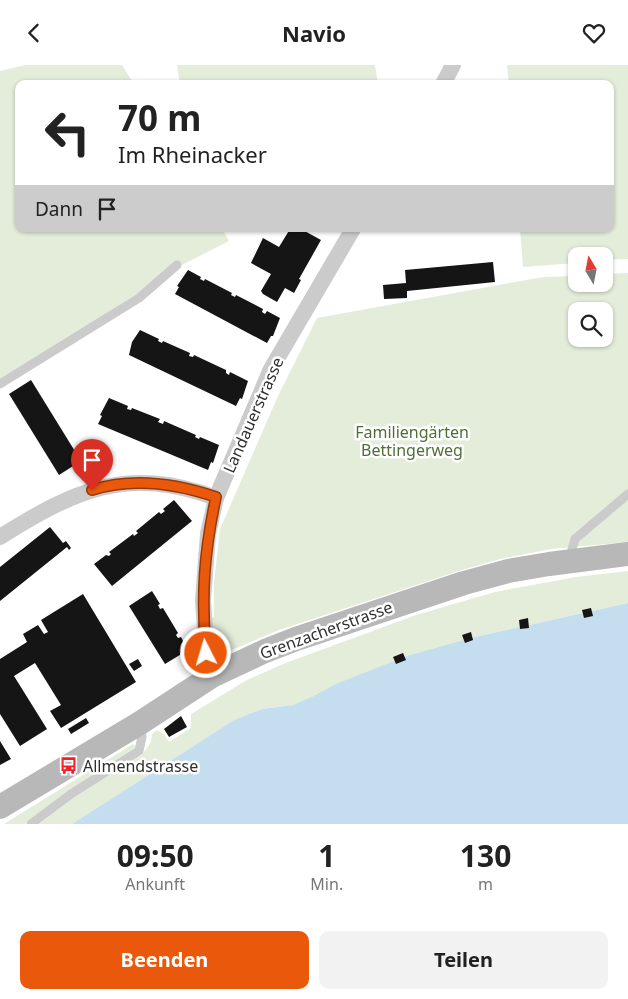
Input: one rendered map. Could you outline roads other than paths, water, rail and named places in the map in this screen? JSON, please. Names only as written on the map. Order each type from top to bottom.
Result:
[{"type":"main road","name":"Grenzacherstrasse","points":[[0,807],[140,723],[212,676],[235,664],[296,639],[421,596],[508,571],[574,560],[628,554]]},
{"type":"street","points":[[445,80],[453,65]]},
{"type":"street","name":"Landauerstrasse","points":[[212,676],[207,660],[203,600],[208,534],[216,497],[271,369],[351,232]]},
{"type":"street","points":[[0,537],[43,510],[107,485],[124,483],[165,484],[190,488],[216,497]]},
{"type":"lane","points":[[0,384],[139,298],[177,265]]},
{"type":"lane","points":[[574,560],[572,549],[576,539],[628,494]]},
{"type":"lane","points":[[31,824],[71,794],[139,751],[142,737],[140,723]]},
{"type":"water","points":[[628,603],[628,824],[72,824],[234,720],[262,709],[293,705],[336,684],[407,656],[475,637]]},
{"type":"place","name":"Allmendstrasse","points":[[69,766]]},
{"type":"park label","name":"Familiengärten Bettingerweg","points":[[412,441]]}]
